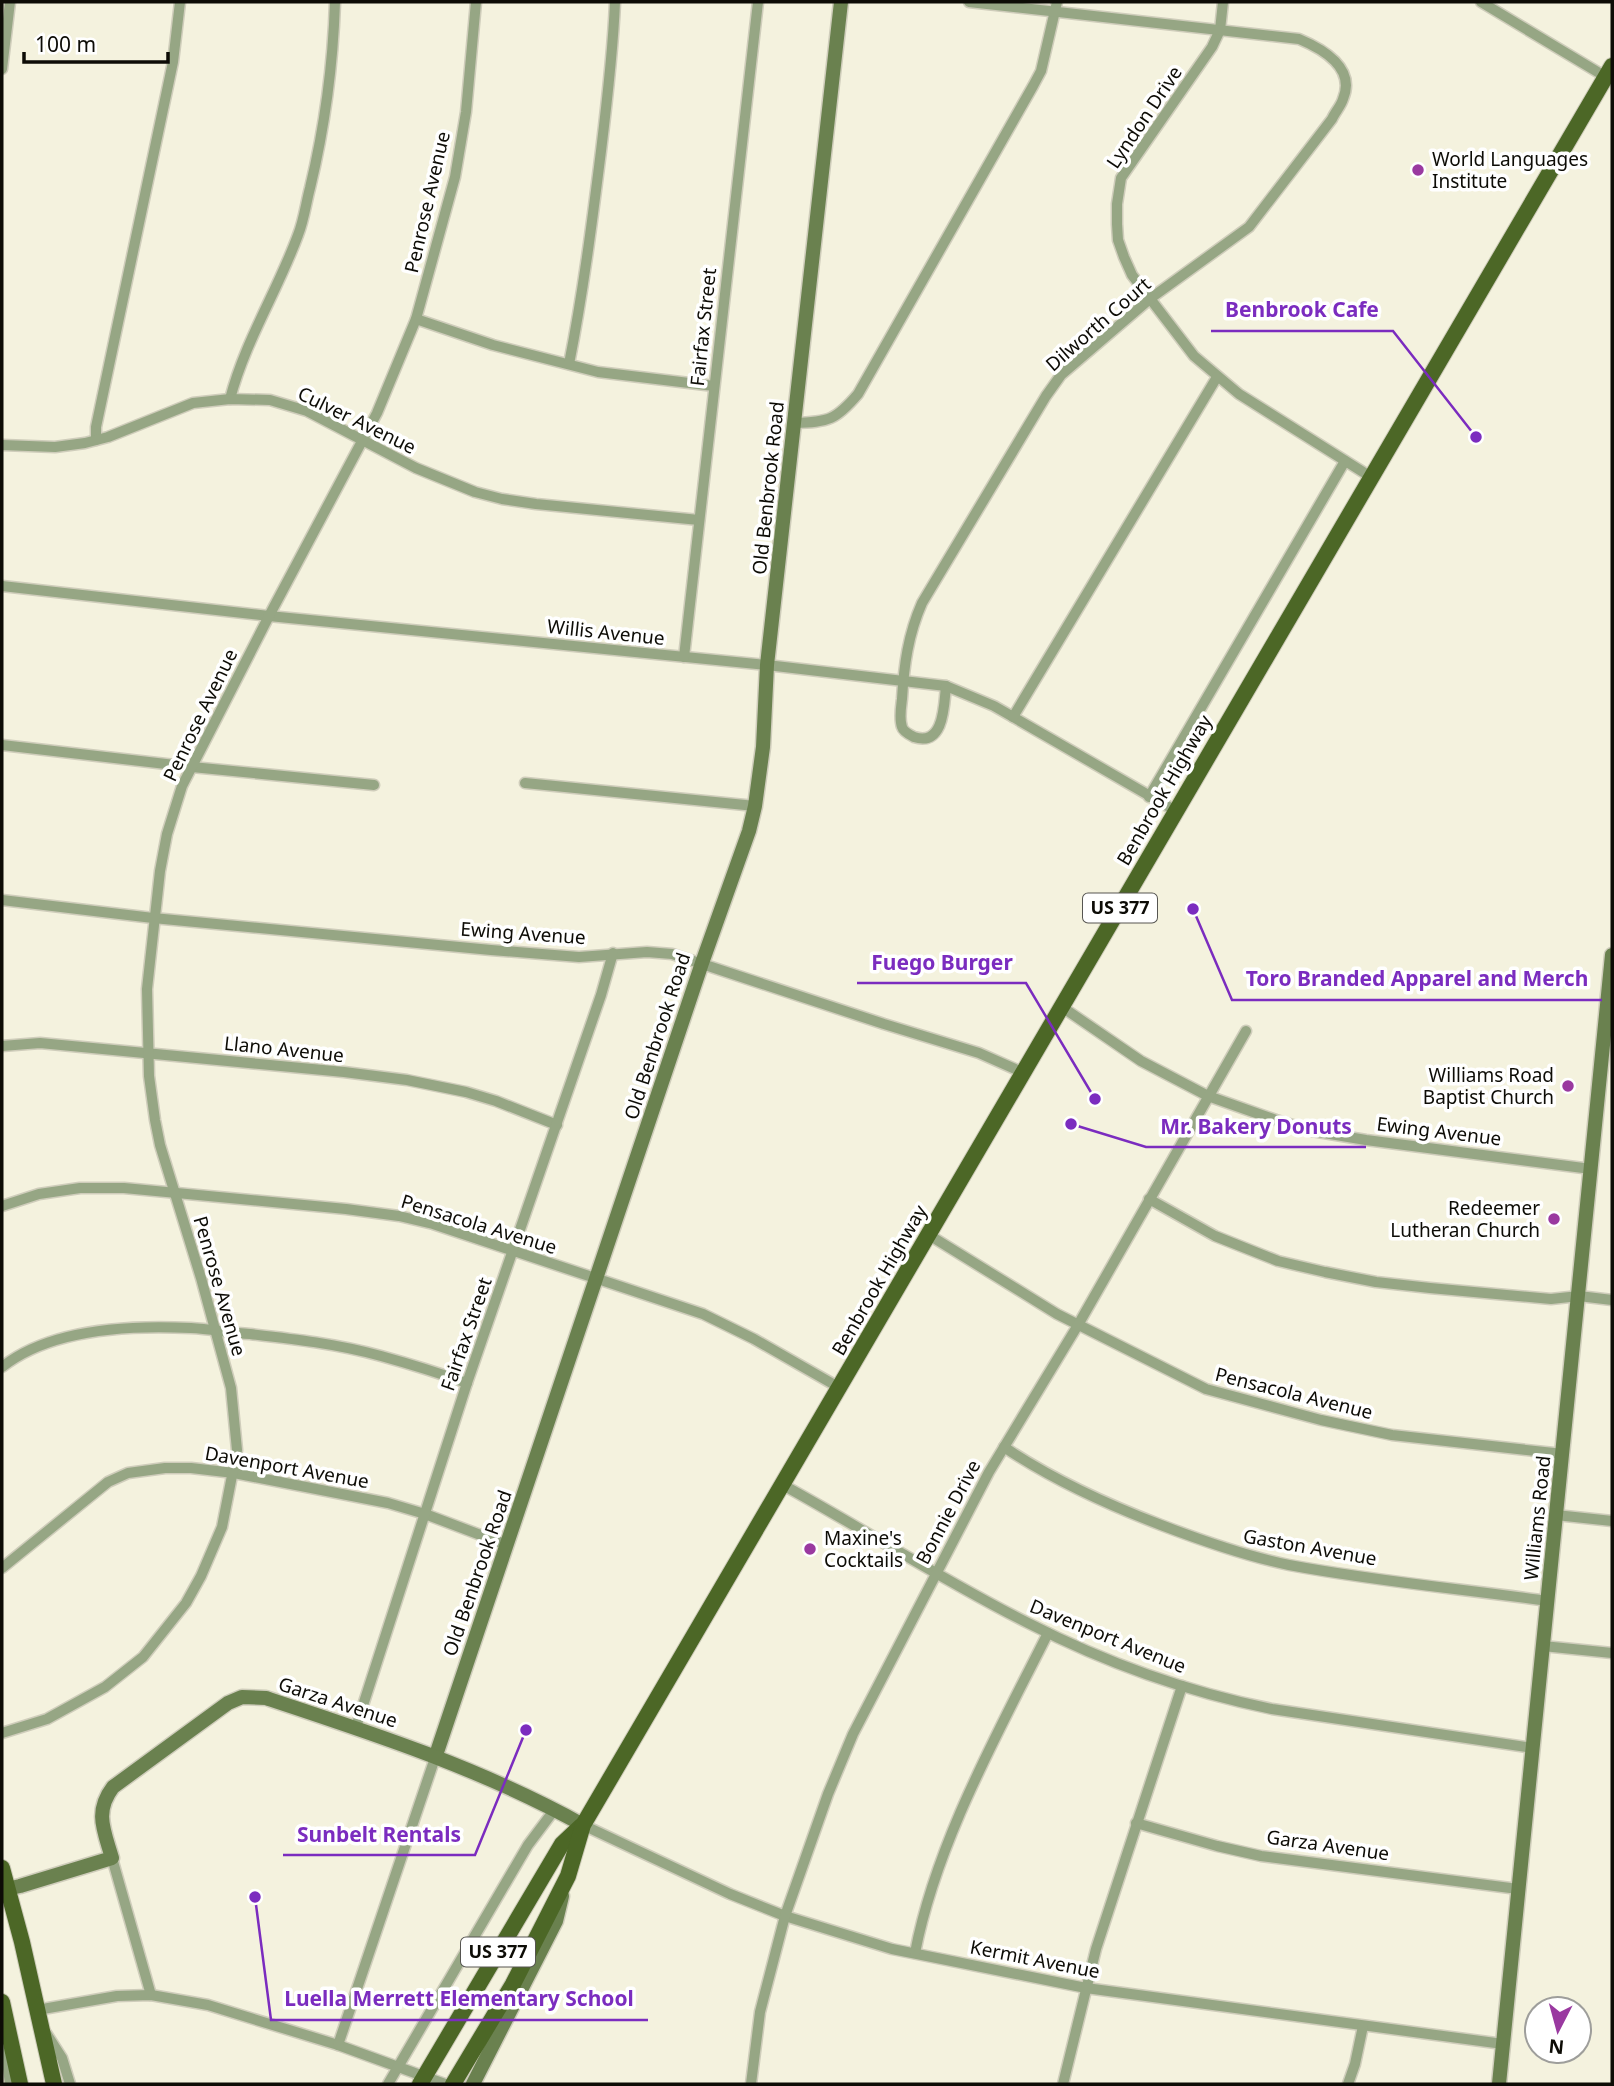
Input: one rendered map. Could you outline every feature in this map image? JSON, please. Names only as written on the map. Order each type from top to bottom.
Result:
[{"type":"main road","name":"Benbrook Highway","points":[[453,2084],[513,1984],[568,1877],[583,1825],[1609,72]]},
{"type":"main road","name":"Benbrook Highway","points":[[422,2081],[562,1844],[583,1825]]},
{"type":"main road","points":[[2,1868],[4,1889],[39,2017],[54,2084]]},
{"type":"main road","points":[[2,2002],[20,2084]]},
{"type":"street","points":[[2,69],[10,2]]},
{"type":"street","points":[[96,440],[96,427],[173,62],[180,2]]},
{"type":"street","points":[[230,398],[248,348],[285,271],[300,231],[325,121],[335,2]]},
{"type":"street","name":"Penrose Avenue","points":[[2,1733],[47,1718],[94,1693],[143,1657],[186,1603],[222,1527],[237,1450],[234,1409],[231,1388],[201,1278],[155,1120],[148,1053],[147,989],[153,918],[167,834],[182,786],[364,439],[416,319],[454,177],[466,112],[476,2]]},
{"type":"street","points":[[569,364],[593,216],[615,2]]},
{"type":"street","name":"Fairfax Street","points":[[684,657],[758,2]]},
{"type":"street","name":"Old Benbrook Road","points":[[338,2045],[702,962],[749,831],[763,747],[767,665],[841,2]]},
{"type":"street","name":"Dilworth Court","points":[[946,685],[944,712],[937,732],[930,736],[914,737],[902,727],[903,680],[908,642],[922,603],[1046,396],[1061,375],[1151,298],[1249,227],[1332,119],[1347,87],[1341,66],[1313,45],[1299,39],[1057,7],[969,2]]},
{"type":"street","name":"Lyndon Drive","points":[[1223,2],[1220,30],[1212,47],[1121,178],[1117,204],[1118,240],[1132,275],[1194,356],[1239,394],[1371,477]]},
{"type":"street","points":[[1480,2],[1609,72]]},
{"type":"street","points":[[794,423],[832,418],[842,413],[858,394],[1041,71],[1057,7]]},
{"type":"street","points":[[416,319],[492,345],[598,372],[714,386]]},
{"type":"street","points":[[1013,717],[1217,377]]},
{"type":"street","name":"Culver Avenue","points":[[2,445],[55,447],[96,440],[193,403],[230,398],[270,400],[307,411],[416,468],[475,492],[550,506],[699,520]]},
{"type":"street","points":[[1149,797],[1345,461]]},
{"type":"street","name":"Willis Avenue","points":[[2,586],[946,685],[1013,717],[1176,811]]},
{"type":"street","points":[[2,745],[374,785]]},
{"type":"street","points":[[525,783],[755,806]]},
{"type":"street","name":"Ewing Avenue","points":[[2,900],[153,918],[491,950],[579,957],[613,953],[672,954],[979,1053],[1024,1073]]},
{"type":"street","name":"Fairfax Street","points":[[356,1727],[467,1383],[557,1125],[613,953]]},
{"type":"street","name":"Williams Road","points":[[1499,2084],[1612,955]]},
{"type":"street","name":"Ewing Avenue","points":[[1062,1007],[1142,1061],[1208,1096],[1276,1120],[1312,1131],[1366,1140],[1591,1169]]},
{"type":"street","name":"Bonnie Drive","points":[[751,2084],[760,2012],[785,1916],[828,1794],[853,1734],[989,1472],[1078,1325],[1247,1031]]},
{"type":"street","name":"Llano Avenue","points":[[2,1046],[40,1043],[407,1080],[476,1095],[557,1125]]},
{"type":"street","name":"Pensacola Avenue","points":[[2,1206],[39,1194],[80,1188],[124,1188],[399,1216],[433,1224],[716,1320],[840,1388]]},
{"type":"street","points":[[1149,1199],[1228,1242],[1279,1261],[1325,1272],[1376,1282],[1443,1289],[1551,1299],[1579,1296],[1612,1300]]},
{"type":"street","name":"Pensacola Avenue","points":[[929,1235],[1057,1314],[1206,1389],[1276,1409],[1392,1435],[1563,1454]]},
{"type":"street","points":[[2,1367],[32,1349],[57,1340],[114,1328],[190,1328],[316,1342],[378,1355],[467,1383]]},
{"type":"street","name":"Gaston Avenue","points":[[1004,1447],[1038,1470],[1086,1494],[1147,1520],[1233,1551],[1329,1571],[1548,1601]]},
{"type":"street","name":"Davenport Avenue","points":[[2,1567],[108,1482],[128,1473],[165,1468],[234,1473],[388,1503],[507,1545]]},
{"type":"street","name":"Davenport Avenue","points":[[783,1485],[936,1573],[1048,1633],[1160,1680],[1272,1709],[1533,1748]]},
{"type":"street","points":[[1556,1515],[1612,1521]]},
{"type":"street","points":[[915,1953],[920,1924],[948,1842],[1048,1633]]},
{"type":"street","points":[[1543,1646],[1612,1653]]},
{"type":"street","points":[[1063,2084],[1096,1949],[1182,1686]]},
{"type":"street","name":"Garza Avenue","points":[[112,1857],[101,1809],[104,1799],[113,1787],[228,1703],[242,1697],[267,1698],[436,1755],[555,1809],[583,1825]]},
{"type":"street","points":[[388,2084],[528,1845],[555,1809]]},
{"type":"street","name":"Garza Avenue","points":[[1136,1823],[1261,1856],[1518,1889]]},
{"type":"street","name":"Kermit Avenue","points":[[583,1825],[730,1894],[785,1916],[892,1949],[1086,1988],[1503,2044]]},
{"type":"street","points":[[4,1889],[112,1857],[151,1995]]},
{"type":"street","name":"Benbrook Highway","points":[[473,2084],[556,1921],[568,1877]]},
{"type":"street","points":[[69,2084],[62,2058],[39,2017],[117,1996],[151,1995],[208,2005],[338,2045],[398,2067],[422,2081],[445,2084]]},
{"type":"street","points":[[1348,2084],[1363,2026]]},
{"type":"street","points":[[6,2027],[10,2084]]},
{"type":"place","name":"World Languages Institute","points":[[1418,170]]},
{"type":"place","name":"Benbrook Cafe","points":[[1476,437]]},
{"type":"place","name":"Toro Branded Apparel and Merch","points":[[1193,909]]},
{"type":"place","name":"Williams Road Baptist Church","points":[[1568,1086]]},
{"type":"place","name":"Fuego Burger","points":[[1095,1099]]},
{"type":"place","name":"Mr. Bakery Donuts","points":[[1071,1124]]},
{"type":"place","name":"Redeemer Lutheran Church","points":[[1554,1219]]},
{"type":"place","name":"Maxine's Cocktails","points":[[810,1549]]},
{"type":"place","name":"Sunbelt Rentals","points":[[526,1730]]},
{"type":"place","name":"Luella Merrett Elementary School","points":[[255,1897]]}]
